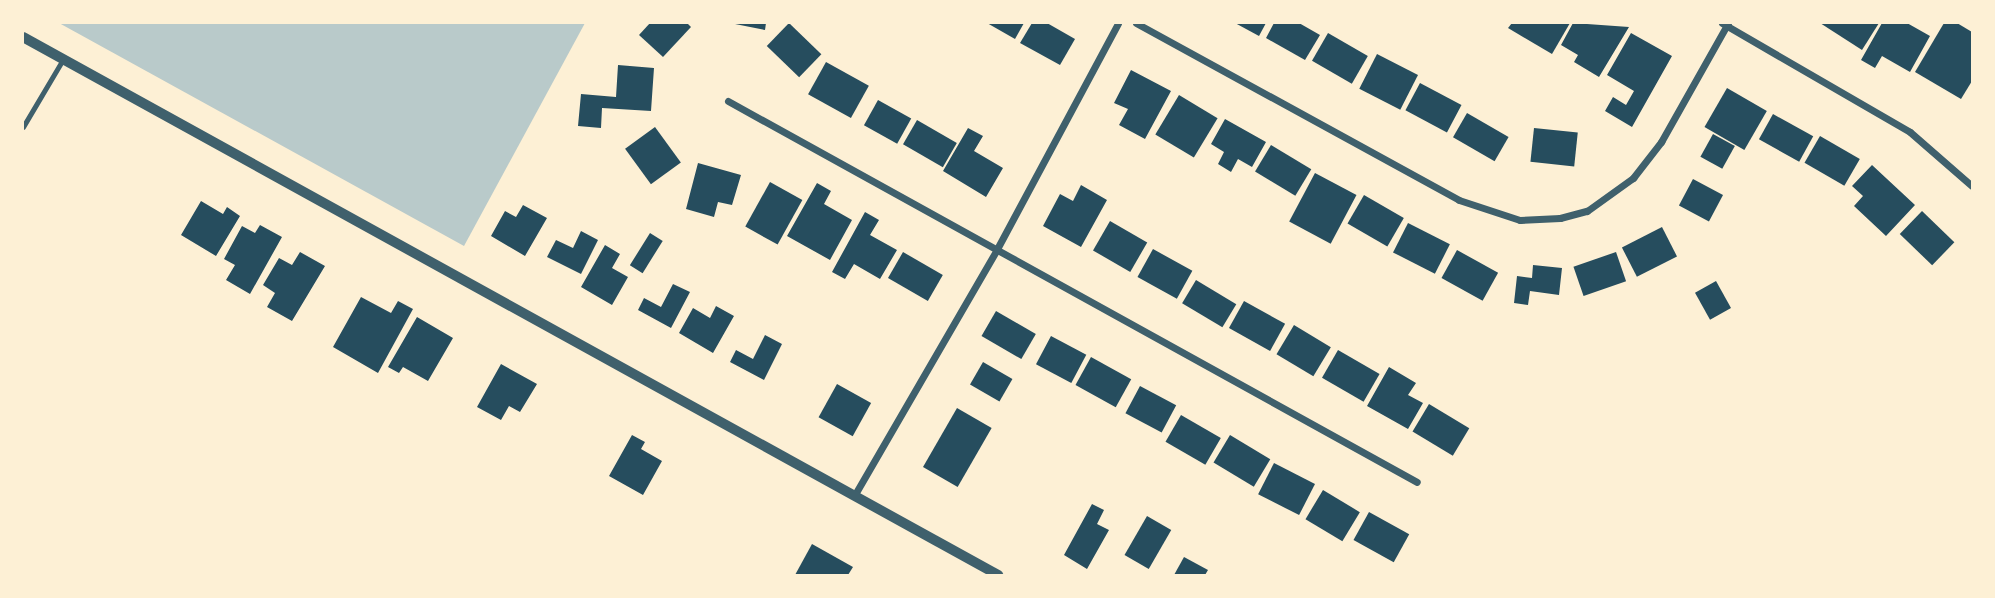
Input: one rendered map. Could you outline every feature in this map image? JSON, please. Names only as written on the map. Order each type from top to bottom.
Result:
[{"type":"street","points":[[854,496],[997,249],[1118,23]]},
{"type":"street","points":[[1136,23],[1459,200],[1520,220],[1560,218],[1587,211],[1633,177],[1661,142],[1726,24],[1910,132],[1972,186]]},
{"type":"street","points":[[23,37],[998,575]]},
{"type":"street","points":[[728,102],[1417,482]]},
{"type":"lane","points":[[23,127],[63,59]]},
{"type":"shaded area","points":[[59,23],[585,23],[464,246]]},
{"type":"building","points":[[650,23],[687,23],[691,27],[663,57],[639,35]]},
{"type":"building","points":[[730,23],[766,23],[765,30]]},
{"type":"building","points":[[789,23],[821,54],[799,77],[767,46]]},
{"type":"building","points":[[987,23],[1024,23],[1015,39]]},
{"type":"building","points":[[1032,23],[1047,23],[1075,39],[1060,65],[1020,43]]},
{"type":"building","points":[[1235,23],[1266,23],[1259,36]]},
{"type":"building","points":[[1274,23],[1299,23],[1320,35],[1305,60],[1266,38]]},
{"type":"building","points":[[1512,23],[1570,23],[1552,54],[1508,28]]},
{"type":"building","points":[[1573,23],[1629,27],[1599,77],[1574,62],[1578,55],[1561,45]]},
{"type":"building","points":[[1820,23],[1879,23],[1862,50]]},
{"type":"building","points":[[1882,23],[1907,23],[1930,36],[1910,72],[1882,56],[1875,68],[1861,60]]},
{"type":"building","points":[[1944,23],[1957,23],[1972,32],[1972,81],[1961,99],[1915,72]]},
{"type":"building","points":[[1328,33],[1368,56],[1352,84],[1312,61]]},
{"type":"building","points":[[1631,33],[1672,56],[1632,127],[1605,111],[1613,97],[1626,105],[1634,91],[1607,75]]},
{"type":"building","points":[[1377,54],[1418,75],[1400,110],[1359,89]]},
{"type":"building","points":[[826,62],[869,86],[851,118],[808,94]]},
{"type":"building","points":[[618,65],[654,68],[651,111],[602,108],[601,128],[578,126],[581,94],[616,97]]},
{"type":"building","points":[[1131,70],[1171,91],[1145,139],[1119,125],[1128,109],[1114,103]]},
{"type":"building","points":[[1420,83],[1461,105],[1447,132],[1405,110]]},
{"type":"building","points":[[1727,88],[1767,111],[1744,150],[1704,127]]},
{"type":"building","points":[[1179,95],[1218,118],[1194,158],[1155,134]]},
{"type":"building","points":[[878,100],[911,118],[897,144],[864,125]]},
{"type":"building","points":[[1467,113],[1509,137],[1495,161],[1453,137]]},
{"type":"building","points":[[1773,114],[1813,136],[1799,162],[1759,139]]},
{"type":"building","points":[[1225,119],[1266,142],[1252,167],[1238,159],[1231,172],[1218,164],[1224,152],[1211,144]]},
{"type":"building","points":[[917,120],[957,143],[943,167],[903,144]]},
{"type":"building","points":[[655,127],[681,163],[651,184],[625,149]]},
{"type":"building","points":[[968,128],[983,136],[974,151],[1003,168],[986,197],[943,171]]},
{"type":"building","points":[[1534,128],[1578,133],[1574,166],[1530,162]]},
{"type":"building","points":[[1713,134],[1735,146],[1722,169],[1700,157]]},
{"type":"building","points":[[1820,136],[1860,159],[1844,186],[1804,163]]},
{"type":"building","points":[[1271,145],[1311,169],[1295,196],[1255,172]]},
{"type":"building","points":[[698,163],[741,175],[732,205],[718,202],[714,217],[686,209]]},
{"type":"building","points":[[1872,165],[1915,205],[1886,236],[1854,206],[1863,196],[1852,186]]},
{"type":"building","points":[[1315,173],[1356,195],[1331,244],[1289,222]]},
{"type":"building","points":[[1693,179],[1723,195],[1709,221],[1679,205]]},
{"type":"building","points":[[770,182],[802,200],[778,245],[745,227]]},
{"type":"building","points":[[817,183],[831,191],[824,204],[852,220],[830,260],[787,236]]},
{"type":"building","points":[[1081,185],[1107,200],[1081,247],[1043,226],[1060,194],[1073,201]]},
{"type":"building","points":[[1364,195],[1404,218],[1387,247],[1348,224]]},
{"type":"building","points":[[201,201],[223,214],[227,207],[240,216],[216,256],[181,235]]},
{"type":"building","points":[[523,205],[547,218],[525,256],[491,236],[505,211],[516,217]]},
{"type":"building","points":[[1922,211],[1954,242],[1932,265],[1900,234]]},
{"type":"building","points":[[865,212],[879,220],[870,235],[897,250],[880,279],[854,264],[845,279],[832,272]]},
{"type":"building","points":[[1110,221],[1147,242],[1130,272],[1093,250]]},
{"type":"building","points":[[1408,223],[1450,244],[1435,274],[1393,252]]},
{"type":"building","points":[[260,225],[282,237],[250,294],[226,280],[235,265],[224,259],[242,226],[255,233]]},
{"type":"building","points":[[1662,227],[1677,256],[1637,277],[1622,247]]},
{"type":"building","points":[[581,231],[598,240],[581,274],[547,257],[556,240],[573,248]]},
{"type":"building","points":[[650,233],[663,241],[643,273],[630,265]]},
{"type":"building","points":[[605,245],[620,254],[612,268],[628,277],[612,305],[581,287]]},
{"type":"building","points":[[1153,249],[1192,271],[1177,299],[1137,277]]},
{"type":"building","points":[[1457,250],[1498,273],[1483,301],[1441,278]]},
{"type":"building","points":[[300,252],[325,266],[292,321],[267,307],[275,293],[263,285],[279,258],[292,265]]},
{"type":"building","points":[[903,252],[943,275],[928,301],[888,278]]},
{"type":"building","points":[[1616,252],[1626,281],[1584,296],[1573,267]]},
{"type":"building","points":[[1533,265],[1562,268],[1559,295],[1530,291],[1528,305],[1514,303],[1517,276],[1532,278]]},
{"type":"building","points":[[1196,280],[1236,304],[1222,327],[1182,303]]},
{"type":"building","points":[[1716,281],[1731,308],[1710,320],[1695,293]]},
{"type":"building","points":[[673,284],[690,292],[671,328],[638,310],[644,298],[661,307]]},
{"type":"building","points":[[361,297],[391,313],[398,301],[413,309],[378,373],[333,347]]},
{"type":"building","points":[[1244,301],[1285,324],[1270,351],[1229,328]]},
{"type":"building","points":[[716,306],[734,316],[713,353],[679,333],[693,308],[710,318]]},
{"type":"building","points":[[996,311],[1036,334],[1021,359],[982,336]]},
{"type":"building","points":[[417,317],[453,338],[428,381],[403,367],[399,373],[388,367]]},
{"type":"building","points":[[1294,325],[1331,347],[1313,376],[1276,354]]},
{"type":"building","points":[[765,335],[782,344],[764,380],[730,362],[736,350],[753,359]]},
{"type":"building","points":[[1051,336],[1086,355],[1071,383],[1036,364]]},
{"type":"building","points":[[1338,350],[1380,374],[1364,402],[1322,378]]},
{"type":"building","points":[[1091,357],[1131,379],[1116,407],[1075,385]]},
{"type":"building","points":[[983,362],[1012,379],[999,402],[970,385]]},
{"type":"building","points":[[501,364],[537,384],[520,412],[509,406],[501,420],[477,407]]},
{"type":"building","points":[[1389,367],[1416,383],[1408,395],[1423,403],[1408,429],[1367,406]]},
{"type":"building","points":[[837,384],[871,403],[853,436],[819,417]]},
{"type":"building","points":[[1140,386],[1176,405],[1162,433],[1125,413]]},
{"type":"building","points":[[1429,404],[1469,428],[1453,456],[1413,431]]},
{"type":"building","points":[[957,408],[992,428],[958,487],[923,467]]},
{"type":"building","points":[[1181,415],[1221,438],[1205,465],[1166,442]]},
{"type":"building","points":[[632,435],[645,442],[641,449],[662,461],[643,495],[609,476]]},
{"type":"building","points":[[1230,435],[1270,459],[1254,487],[1214,462]]},
{"type":"building","points":[[1274,463],[1315,484],[1299,515],[1258,494]]},
{"type":"building","points":[[1323,490],[1360,512],[1342,541],[1305,519]]},
{"type":"building","points":[[1092,504],[1104,510],[1097,524],[1109,530],[1087,569],[1064,555]]},
{"type":"building","points":[[1369,512],[1409,534],[1394,562],[1353,540]]},
{"type":"building","points":[[1147,516],[1171,530],[1149,569],[1124,555]]},
{"type":"building","points":[[812,544],[853,567],[848,575],[795,575]]},
{"type":"building","points":[[1184,557],[1208,570],[1205,575],[1174,575]]}]
